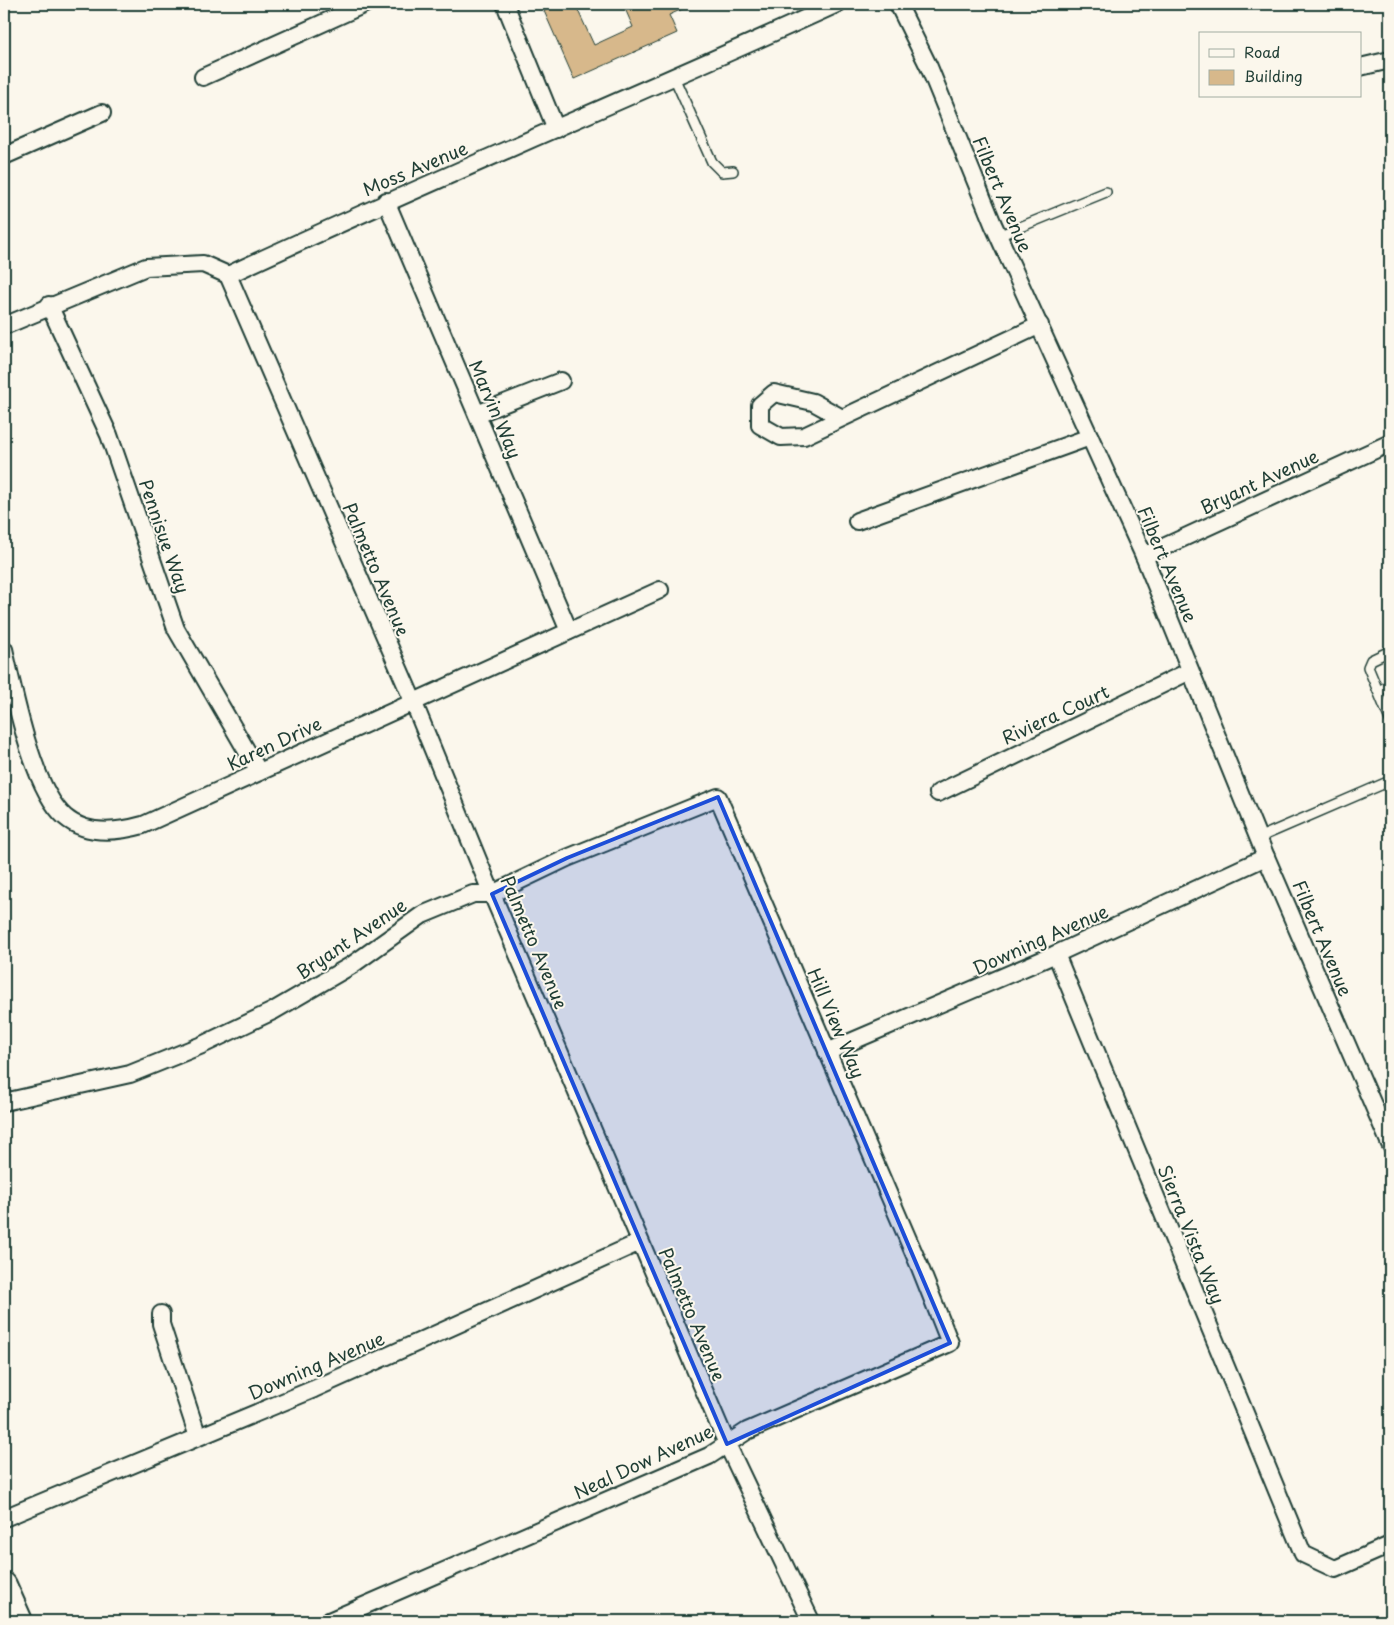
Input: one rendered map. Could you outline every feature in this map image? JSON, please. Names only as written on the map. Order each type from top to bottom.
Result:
[{"type":"street","points":[[202,77],[365,4]]},
{"type":"street","points":[[506,4],[556,129]]},
{"type":"street","name":"Moss Avenue","points":[[228,275],[386,202],[837,4]]},
{"type":"street","name":"Filbert Avenue","points":[[898,4],[928,67],[998,236],[1144,556],[1258,838],[1390,1144]]},
{"type":"street","points":[[1362,67],[1390,60]]},
{"type":"street","points":[[4,156],[102,113]]},
{"type":"street","name":"Marvin Way","points":[[386,202],[569,632]]},
{"type":"street","points":[[4,326],[49,305],[146,267],[202,264],[228,275]]},
{"type":"street","name":"Palmetto Avenue","points":[[228,275],[413,701],[492,894],[727,1444],[811,1621]]},
{"type":"street","name":"Pennisue Way","points":[[49,305],[109,435],[176,629],[259,772]]},
{"type":"street","points":[[842,418],[1040,325]]},
{"type":"street","points":[[476,414],[561,381]]},
{"type":"street","points":[[858,522],[1090,437]]},
{"type":"street","name":"Bryant Avenue","points":[[1144,556],[1390,442]]},
{"type":"street","name":"Karen Drive","points":[[4,649],[21,722],[41,778],[59,810],[66,818],[78,825],[107,831],[143,825],[660,590]]},
{"type":"street","name":"Riviera Court","points":[[938,793],[1190,671]]},
{"type":"street","name":"Bryant Avenue","points":[[4,1102],[130,1074],[202,1045],[273,1011],[352,965],[422,915],[473,894],[492,894],[567,858],[718,797]]},
{"type":"street","name":"Hill View Way","points":[[718,797],[919,1265]]},
{"type":"street","name":"Downing Avenue","points":[[828,1052],[1056,954],[1266,857]]},
{"type":"street","name":"Sierra Vista Way","points":[[1056,954],[1291,1529],[1303,1554],[1335,1569],[1390,1545]]},
{"type":"street","name":"Downing Avenue","points":[[4,1518],[314,1389],[640,1242]]},
{"type":"street","name":"Neal Dow Avenue","points":[[329,1621],[709,1456],[748,1431],[950,1343],[919,1265]]},
{"type":"street","points":[[161,1314],[160,1324],[198,1437]]},
{"type":"street","points":[[4,1585],[20,1621]]},
{"type":"lane","points":[[674,77],[712,162],[722,172],[733,171]]},
{"type":"lane","points":[[998,236],[1106,192]]},
{"type":"lane","points":[[1390,650],[1371,660],[1368,667],[1390,720]]},
{"type":"lane","points":[[1378,691],[1390,685]]},
{"type":"lane","points":[[1258,838],[1390,781]]},
{"type":"highlighted area","points":[[718,797],[950,1343],[727,1444],[492,894],[567,858]]},
{"type":"building","points":[[560,4],[575,4],[594,45],[633,27],[623,4],[694,4],[669,15],[677,33],[574,79],[544,11]]}]
